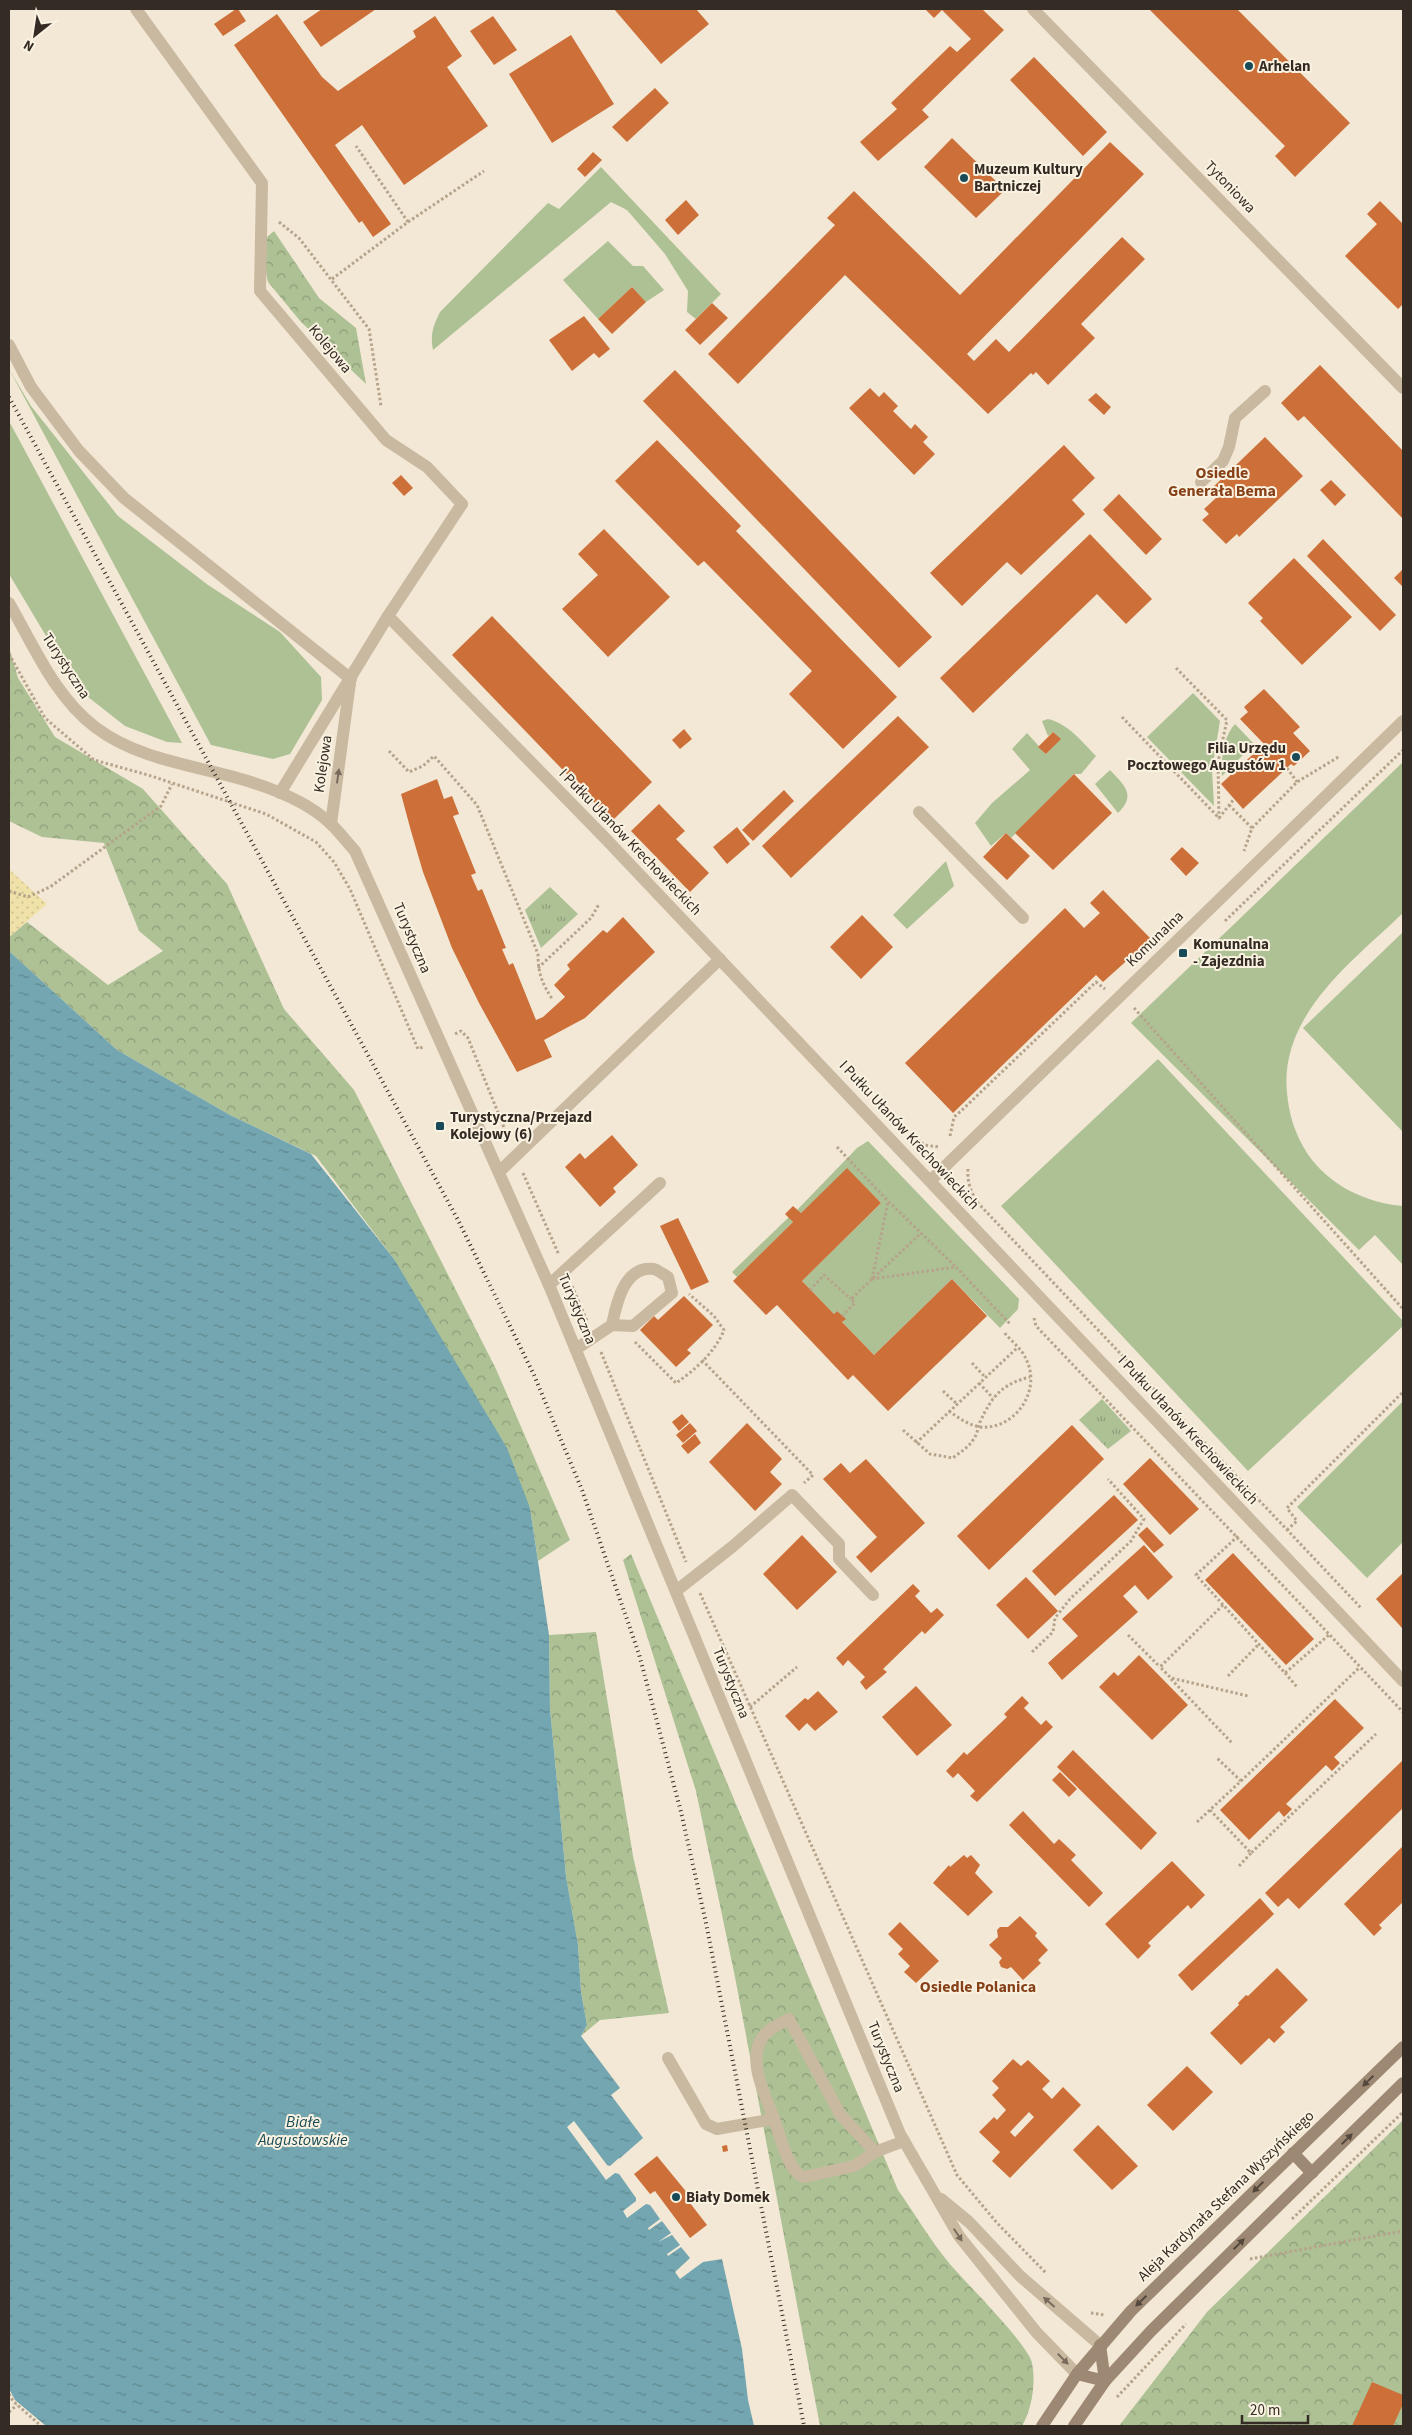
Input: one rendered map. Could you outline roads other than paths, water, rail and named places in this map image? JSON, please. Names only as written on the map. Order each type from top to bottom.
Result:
[{"type":"main road","name":"Aleja Kardynała Stefana Wyszyńskiego","points":[[1042,2426],[1077,2374],[1131,2311],[1403,2047]]},
{"type":"main road","points":[[1074,2426],[1105,2381],[1150,2331],[1403,2083]]},
{"type":"main road","points":[[1293,2153],[1312,2173]]},
{"type":"main road","points":[[1100,2345],[1105,2381]]},
{"type":"main road","points":[[1077,2374],[1105,2381]]},
{"type":"street","name":"Kolejowa","points":[[136,9],[262,183],[260,208],[260,291],[386,440],[427,467],[462,504],[388,616],[280,793]]},
{"type":"street","name":"Tytoniowa","points":[[1033,9],[1403,388]]},
{"type":"street","points":[[9,345],[31,387],[79,451],[124,498],[351,678]]},
{"type":"street","points":[[1201,482],[1223,461],[1229,447],[1235,418],[1265,391]]},
{"type":"street","name":"Turystyczna","points":[[9,603],[58,688],[75,711],[95,728],[121,744],[146,754],[242,779],[280,793],[332,824],[355,851],[438,1041],[549,1285],[904,2141],[959,2236],[1037,2333],[1077,2374]]},
{"type":"street","name":"I Pułku Ułanów Krechowieckich","points":[[388,616],[597,830],[1403,1680]]},
{"type":"street","name":"Kolejowa","points":[[332,824],[351,678]]},
{"type":"street","name":"Komunalna","points":[[930,1181],[1403,721]]},
{"type":"street","points":[[919,812],[1023,918]]},
{"type":"street","points":[[498,1172],[720,959]]},
{"type":"street","points":[[549,1285],[660,1183]]},
{"type":"street","points":[[576,1349],[612,1325],[634,1326],[672,1293],[668,1277],[654,1269],[638,1272],[624,1286],[618,1299],[612,1325]]},
{"type":"street","points":[[676,1591],[732,1547],[792,1495],[839,1544],[839,1559],[874,1595]]},
{"type":"street","points":[[874,2152],[840,2114],[789,2019],[768,2031],[757,2049],[759,2078],[792,2168],[798,2176],[804,2178],[854,2166],[874,2152],[904,2141]]},
{"type":"street","points":[[668,2058],[706,2124],[712,2128],[717,2130],[774,2119]]},
{"type":"street","name":"Turystyczna","points":[[934,2193],[969,2222],[1020,2276],[1100,2345]]},
{"type":"water","name":"Białe Augustowskie","points":[[9,951],[117,1050],[230,1115],[311,1154],[394,1259],[507,1448],[530,1508],[549,1635],[550,1709],[566,1876],[578,1945],[581,1992],[587,2025],[581,2036],[620,2088],[611,2095],[643,2138],[619,2159],[698,2265],[703,2262],[722,2259],[742,2349],[748,2400],[754,2426],[46,2426],[15,2400],[9,2389]]},
{"type":"railway","points":[[9,397],[458,1220],[534,1375],[582,1490],[639,1654],[681,1812],[706,1923],[804,2426]]},
{"type":"place","name":"Arhelan","points":[[1249,66]]},
{"type":"place","name":"Muzeum Kultury Bartniczej","points":[[964,178]]},
{"type":"place","name":"Filia Urzędu Pocztowego Augustów 1","points":[[1296,757]]},
{"type":"place","name":"Komunalna - Zajezdnia","points":[[1183,953]]},
{"type":"place","name":"Turystyczna/Przejazd Kolejowy (6)","points":[[440,1126]]},
{"type":"place","name":"Biały Domek","points":[[676,2197]]},
{"type":"district","name":"Osiedle Generała Bema","points":[[1222,482]]},
{"type":"district","name":"Osiedle Polanica","points":[[978,1987]]}]
